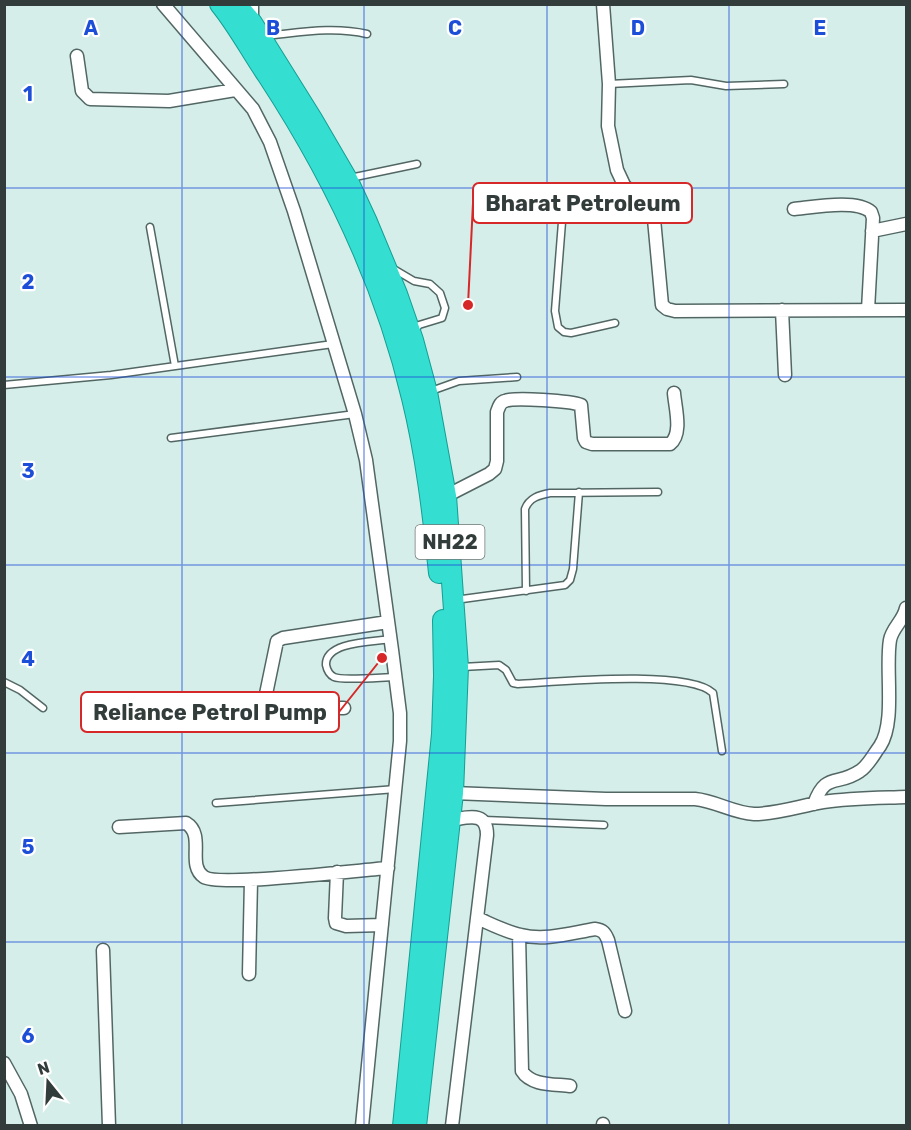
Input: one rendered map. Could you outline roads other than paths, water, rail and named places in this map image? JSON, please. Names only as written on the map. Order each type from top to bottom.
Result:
[{"type":"highway","name":"NH22","points":[[220,4],[302,129],[325,170],[359,243],[400,354],[412,399],[432,508],[442,601],[444,676],[442,734],[403,1125]]},
{"type":"highway","name":"NH22","points":[[236,4],[255,21],[347,179],[384,264],[411,335],[427,392],[446,496],[458,667],[453,793],[416,1125]]},
{"type":"street","points":[[163,4],[253,110],[270,142],[294,212],[355,414],[366,460],[395,676],[400,741],[362,1125]]},
{"type":"street","points":[[603,4],[610,134],[619,177],[651,212],[654,219],[662,305],[667,309],[906,310]]},
{"type":"street","points":[[77,56],[82,91],[90,99],[169,101],[235,90]]},
{"type":"street","points":[[794,209],[861,206],[871,212],[868,310]]},
{"type":"street","points":[[872,231],[906,224]]},
{"type":"street","points":[[782,310],[786,375]]},
{"type":"street","points":[[446,496],[495,469],[497,411],[505,401],[546,401],[580,405],[584,438],[586,442],[592,444],[670,444],[674,441],[677,431],[674,393]]},
{"type":"street","points":[[814,804],[822,787],[827,783],[859,772],[882,743],[887,726],[890,639],[905,615],[906,608]]},
{"type":"street","points":[[344,708],[276,708],[269,705],[266,694],[277,641],[283,638],[388,622]]},
{"type":"street","points":[[453,793],[606,799],[695,799],[706,800],[752,814],[863,798],[906,797]]},
{"type":"street","points":[[450,820],[476,816],[487,826],[452,1125]]},
{"type":"street","points":[[119,827],[186,823],[195,833],[197,867],[206,879],[251,880],[388,868]]},
{"type":"street","points":[[337,872],[334,918],[336,923],[346,926],[382,925]]},
{"type":"street","points":[[249,974],[251,880]]},
{"type":"street","points":[[477,918],[519,935],[540,937],[601,930],[608,940],[625,1011]]},
{"type":"street","points":[[519,935],[522,1071],[526,1078],[536,1082],[570,1086]]},
{"type":"street","points":[[103,950],[109,1125]]},
{"type":"street","points":[[4,1063],[21,1094],[31,1125]]},
{"type":"lane","points":[[255,21],[350,30],[367,34]]},
{"type":"lane","points":[[609,84],[691,80],[726,86],[784,84]]},
{"type":"lane","points":[[347,179],[417,164]]},
{"type":"lane","points":[[615,323],[571,333],[564,332],[558,327],[555,311],[562,222],[564,213],[574,203],[630,191]]},
{"type":"lane","points":[[150,227],[175,366]]},
{"type":"lane","points":[[384,264],[414,281],[430,284],[440,293],[445,308],[442,318],[419,325],[411,335]]},
{"type":"lane","points":[[4,385],[111,375],[333,344]]},
{"type":"lane","points":[[427,392],[459,381],[517,377]]},
{"type":"lane","points":[[171,438],[355,414]]},
{"type":"lane","points":[[454,600],[565,585],[570,580],[573,570],[579,492]]},
{"type":"lane","points":[[526,591],[524,517],[528,503],[542,494],[658,492]]},
{"type":"lane","points":[[390,639],[341,646],[333,650],[327,658],[326,665],[328,671],[337,678],[395,676]]},
{"type":"lane","points":[[458,667],[499,664],[506,670],[513,683],[518,684],[652,679],[699,684],[713,693],[722,751]]},
{"type":"lane","points":[[4,682],[20,690],[43,708]]},
{"type":"lane","points":[[216,802],[396,789]]},
{"type":"lane","points":[[483,820],[604,825]]},
{"type":"place","name":"Bharat Petroleum","points":[[468,305]]},
{"type":"place","name":"Reliance Petrol Pump","points":[[382,658]]}]
